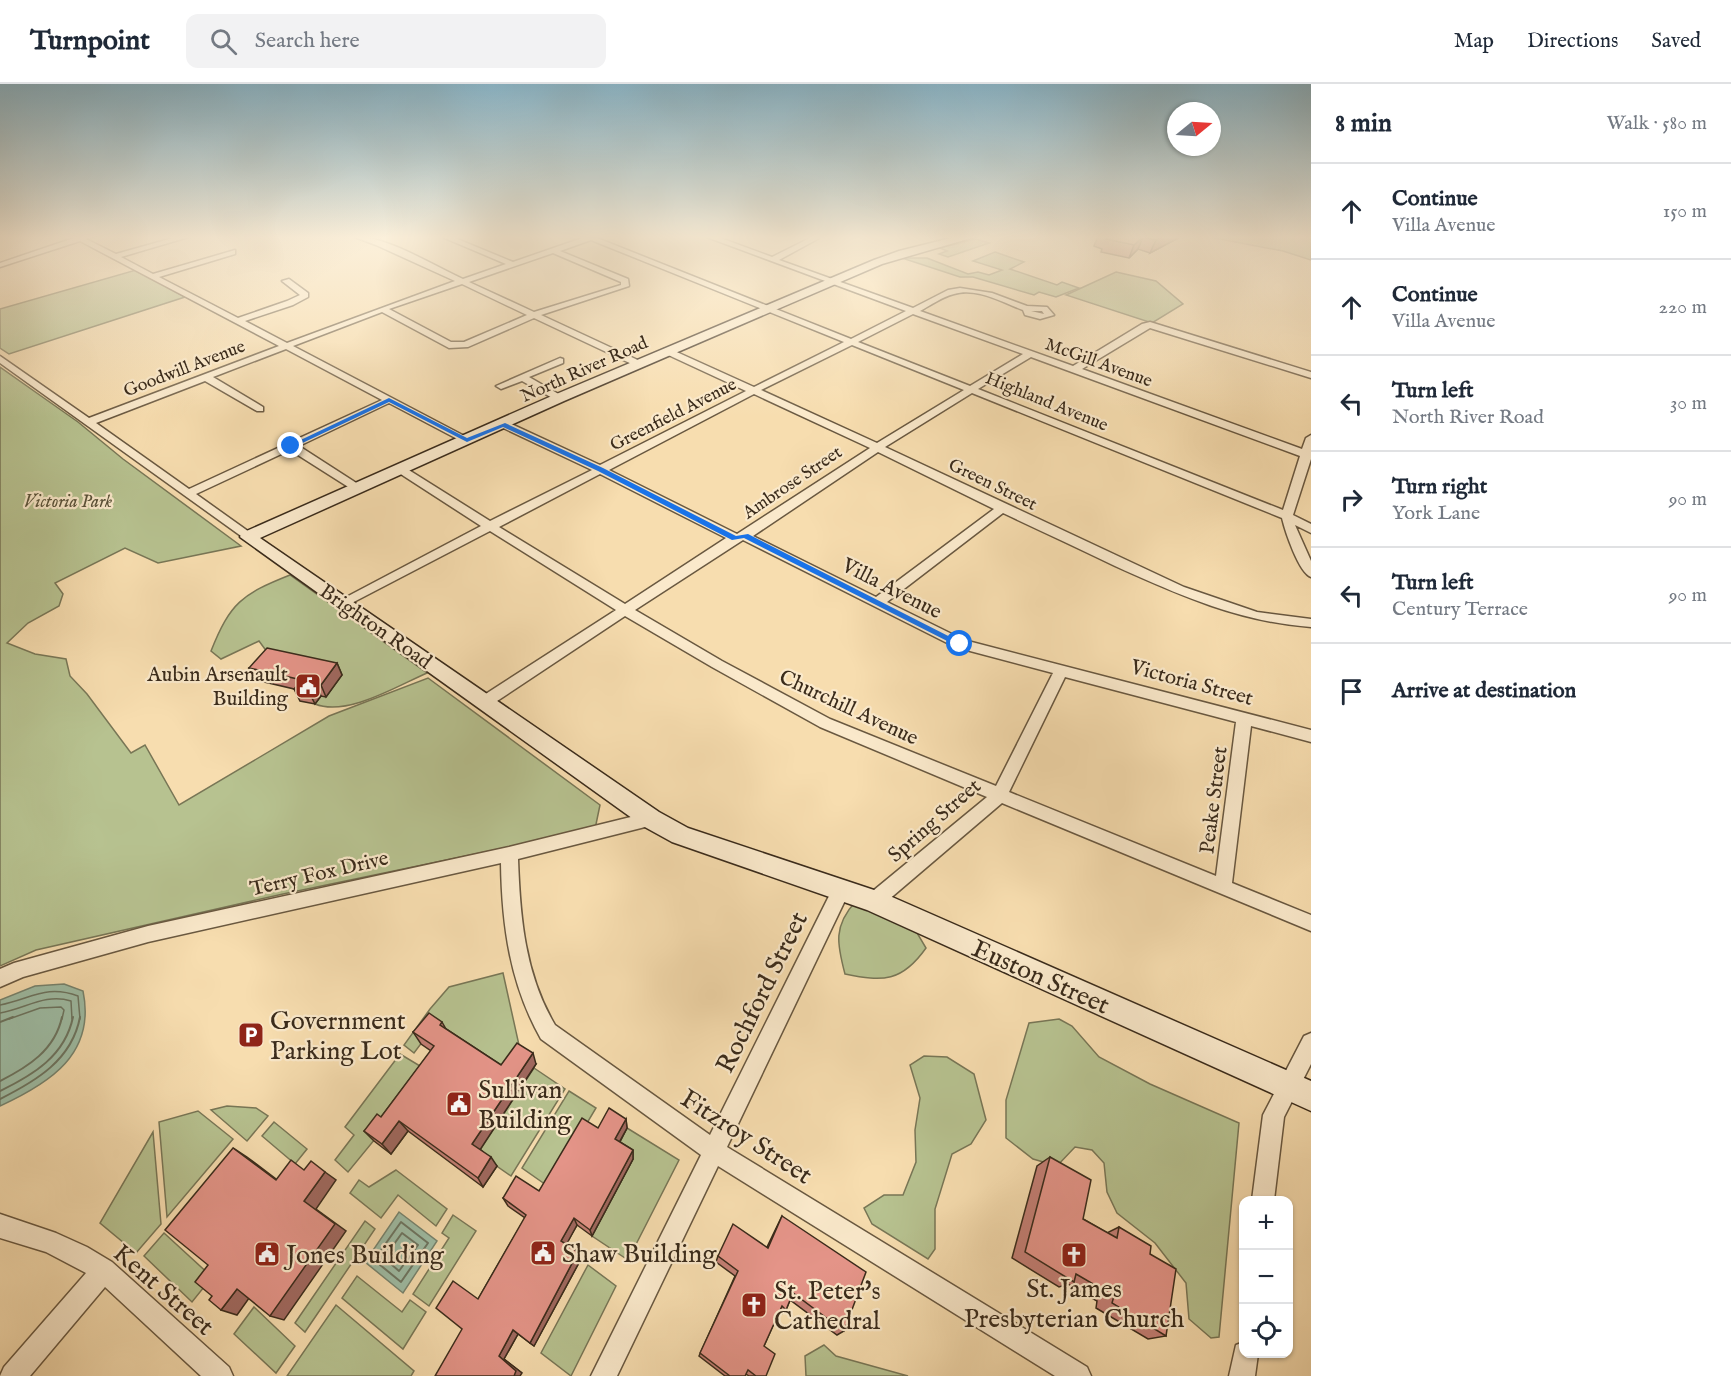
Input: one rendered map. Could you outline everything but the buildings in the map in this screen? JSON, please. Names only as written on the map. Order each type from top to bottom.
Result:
[{"type":"main road","name":"North River Road","points":[[248,537],[559,398],[797,296]]},
{"type":"main road","name":"Brighton Road","points":[[248,537],[486,701],[651,819],[680,835],[768,865]]},
{"type":"main road","name":"Euston Street","points":[[768,865],[874,901],[1300,1091]]},
{"type":"street","points":[[190,296],[467,440]]},
{"type":"street","points":[[236,321],[291,303],[303,296]]},
{"type":"street","name":"Goodwill Avenue","points":[[88,422],[419,296]]},
{"type":"street","points":[[492,296],[639,364]]},
{"type":"street","points":[[382,309],[449,345],[456,346],[465,345],[534,315],[593,296]]},
{"type":"street","name":"Highland Avenue","points":[[738,296],[850,343],[1287,516],[1311,529]]},
{"type":"street","name":"McGill Avenue","points":[[869,296],[1308,455]]},
{"type":"street","name":"Greenfield Avenue","points":[[341,603],[942,296]]},
{"type":"street","name":"Greenfield Avenue","points":[[989,296],[1026,308]]},
{"type":"street","points":[[1074,370],[1150,325],[1311,375]]},
{"type":"street","name":"Green Street","points":[[668,351],[877,448],[1001,509],[1197,598],[1244,614],[1311,623]]},
{"type":"street","name":"Ambrose Street","points":[[486,701],[877,448],[1029,354]]},
{"type":"street","name":"Brighton Road","points":[[0,359],[248,537]]},
{"type":"street","points":[[501,386],[560,361]]},
{"type":"street","points":[[522,377],[559,398]]},
{"type":"street","points":[[207,378],[260,409]]},
{"type":"street","points":[[188,494],[389,400]]},
{"type":"street","name":"Villa Avenue","points":[[503,424],[878,602],[960,644],[1062,669]]},
{"type":"street","points":[[1309,565],[1287,516],[1308,455],[1311,438]]},
{"type":"street","points":[[291,446],[357,488]]},
{"type":"street","name":"Churchill Avenue","points":[[400,469],[626,609],[760,688],[825,723],[1311,923]]},
{"type":"street","points":[[878,602],[1001,509]]},
{"type":"street","name":"Victoria Street","points":[[1062,669],[1311,736]]},
{"type":"street","name":"Spring Street","points":[[874,901],[999,796],[1062,669]]},
{"type":"street","name":"Peake Street","points":[[1223,888],[1244,718]]},
{"type":"street","name":"Terry Fox Drive","points":[[0,978],[21,969],[148,934],[509,854],[651,819]]},
{"type":"street","name":"Fitzroy Street","points":[[509,854],[518,962],[548,1032],[714,1151],[1078,1376]]},
{"type":"street","name":"Rochford Street","points":[[604,1376],[841,890]]},
{"type":"street","points":[[1264,1196],[1274,1115],[1300,1091],[1311,1043]]},
{"type":"street","name":"Kent Street","points":[[0,1226],[48,1241],[79,1255],[104,1270],[220,1376]]},
{"type":"street","points":[[13,1376],[104,1270]]},
{"type":"street","points":[[1242,1376],[1244,1358]]},
{"type":"green space","points":[[44,296],[185,297],[9,354],[0,348],[0,309]]},
{"type":"green space","points":[[1070,296],[1174,296],[1183,304],[1152,323]]},
{"type":"green space","name":"Victoria Park","points":[[0,367],[78,422],[123,459],[241,546],[158,563],[125,548],[55,583],[63,594],[59,606],[28,623],[7,643],[35,654],[66,659],[70,676],[87,694],[131,753],[145,745],[179,805],[329,716],[428,678],[600,805],[595,829],[283,894],[36,950],[0,966]]},
{"type":"green space","points":[[290,575],[427,673],[372,698],[357,703],[328,707],[315,704],[273,660],[259,641],[221,659],[211,651],[225,622],[240,602],[260,588]]},
{"type":"green space","points":[[856,901],[913,926],[926,948],[909,968],[891,977],[881,978],[845,974],[839,944],[840,927]]},
{"type":"green space","points":[[503,973],[521,1054],[506,1076],[435,1025],[414,1053],[404,1045],[449,987]]},
{"type":"green space","points":[[1059,1019],[1072,1026],[1099,1057],[1150,1084],[1239,1123],[1219,1337],[1211,1338],[1189,1319],[1186,1283],[1155,1243],[1117,1213],[1107,1192],[1104,1163],[1092,1150],[1075,1147],[1057,1166],[1033,1159],[1006,1138],[1006,1100],[1029,1023]]},
{"type":"green space","points":[[400,1054],[430,1072],[348,1172],[335,1160],[354,1135],[345,1127]]},
{"type":"green space","points":[[924,1056],[947,1057],[974,1074],[986,1120],[971,1144],[952,1154],[935,1209],[935,1249],[928,1259],[872,1224],[864,1208],[884,1195],[903,1195],[916,1162],[915,1130],[920,1098],[910,1065]]},
{"type":"green space","points":[[534,1068],[565,1089],[511,1176],[478,1153]]},
{"type":"green space","points":[[569,1091],[596,1108],[549,1187],[522,1168]]},
{"type":"green space","points":[[227,1106],[256,1108],[268,1116],[247,1141],[211,1110]]},
{"type":"green space","points":[[198,1111],[233,1139],[167,1217],[159,1122]]},
{"type":"green space","points":[[274,1122],[307,1149],[295,1164],[262,1136]]},
{"type":"green space","points":[[627,1128],[679,1160],[628,1260],[592,1236],[633,1159],[616,1148]]},
{"type":"green space","points":[[153,1132],[161,1224],[136,1253],[100,1223]]},
{"type":"green space","points":[[396,1170],[447,1209],[436,1226],[398,1195],[381,1218],[350,1193],[359,1180],[369,1187]]},
{"type":"green space","points":[[453,1215],[476,1231],[429,1306],[413,1294],[449,1238],[442,1233]]},
{"type":"green space","points":[[365,1221],[375,1229],[305,1332],[295,1323]]},
{"type":"green space","points":[[164,1233],[212,1277],[192,1302],[144,1256]]},
{"type":"green space","points":[[588,1265],[616,1286],[571,1376],[541,1353]]},
{"type":"green space","points":[[357,1276],[402,1312],[410,1300],[426,1312],[403,1349],[342,1298]]},
{"type":"green space","points":[[336,1305],[414,1371],[411,1376],[287,1376]]},
{"type":"green space","points":[[254,1307],[295,1346],[276,1373],[234,1334]]},
{"type":"green space","points":[[824,1345],[836,1356],[908,1376],[806,1376],[805,1356]]},
{"type":"water","points":[[64,984],[83,991],[85,1013],[83,1032],[76,1049],[52,1076],[0,1106],[0,1000],[35,986]]},
{"type":"water","points":[[399,1212],[437,1241],[403,1293],[365,1262]]},
{"type":"place","name":"Aubin Arsenault Building","points":[[308,686]]},
{"type":"place","name":"Government Parking Lot","points":[[251,1035]]},
{"type":"place","name":"Sullivan Building","points":[[459,1104]]},
{"type":"place","name":"Shaw Building","points":[[543,1253]]},
{"type":"place","name":"Jones Building","points":[[267,1254]]},
{"type":"place","name":"St. James Presbyterian Church","points":[[1074,1255]]},
{"type":"place","name":"St. Peter's Cathedral","points":[[754,1305]]},
{"type":"route","points":[[291,446],[389,400],[467,440],[503,424],[601,470],[735,538],[745,536],[960,644]]}]
